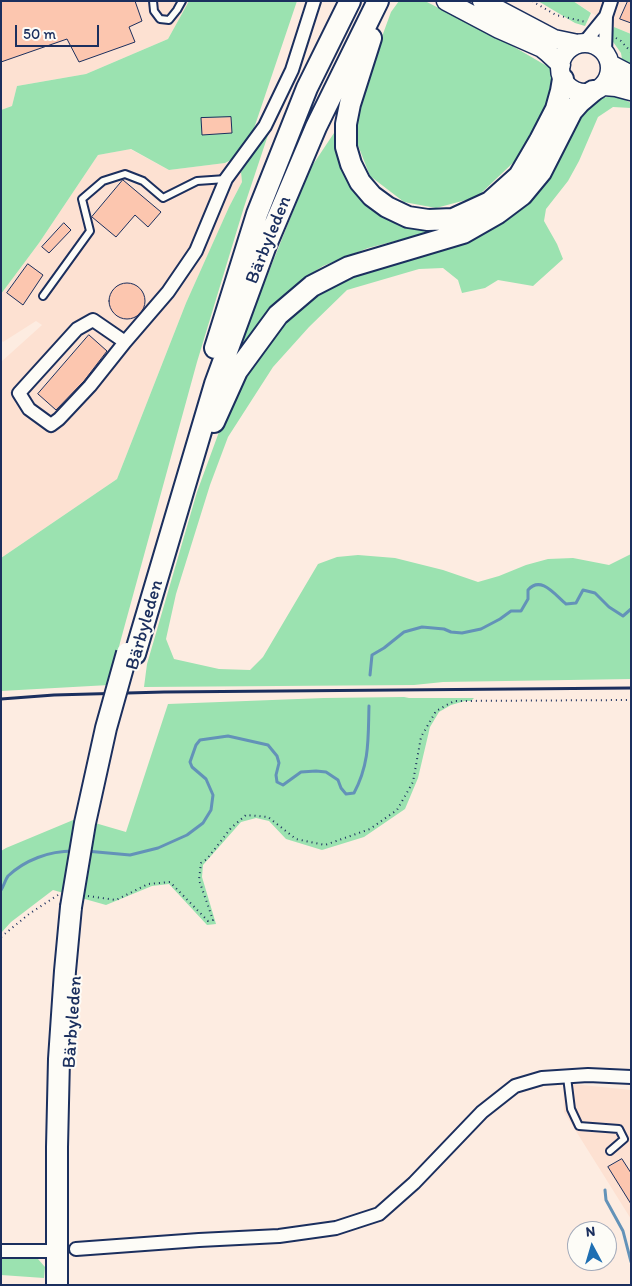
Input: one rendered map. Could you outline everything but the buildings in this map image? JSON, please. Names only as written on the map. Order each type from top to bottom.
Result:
[{"type":"main road","name":"Bärbyleden","points":[[56,1285],[58,1059],[65,971],[131,654],[220,332],[257,214],[307,88],[350,1]]},
{"type":"main road","name":"Bärbyleden","points":[[131,654],[215,384],[266,245],[316,128],[378,1]]},
{"type":"main road","points":[[378,1],[371,38],[350,104],[346,124],[346,147],[351,164],[360,182],[372,196],[386,207],[408,217],[428,220],[453,218],[490,202],[519,176],[556,108],[562,91],[562,58],[571,47],[581,43]]},
{"type":"main road","points":[[446,1],[548,52],[562,72],[567,85],[579,92],[586,93],[598,88],[616,87],[631,91]]},
{"type":"main road","points":[[482,1],[554,39],[596,45],[608,58],[631,75]]},
{"type":"main road","points":[[191,466],[212,427],[237,371],[278,315],[312,286],[350,267],[463,233],[498,213],[522,195],[541,172],[572,111],[608,78],[610,71],[608,58]]},
{"type":"main road","name":"Bärbyleden","points":[[68,1285],[66,1147],[79,901]]},
{"type":"street","points":[[126,342],[93,320],[76,329],[19,394],[29,409],[51,425],[90,386],[168,292],[196,251],[226,179],[265,126],[292,70],[314,1]]},
{"type":"street","points":[[608,58],[602,30],[611,1]]},
{"type":"street","points":[[581,43],[602,30]]},
{"type":"street","points":[[76,1249],[279,1236],[336,1228],[379,1214],[414,1184],[482,1112],[515,1086],[542,1078],[588,1075],[631,1077]]},
{"type":"street","points":[[1,1251],[49,1251]]},
{"type":"lane","points":[[153,1],[154,11],[160,19],[169,20],[182,1]]},
{"type":"lane","points":[[44,296],[90,231],[82,200],[102,181],[125,174],[143,181],[163,198],[197,181],[226,179]]},
{"type":"lane","points":[[567,1077],[571,1109],[579,1126],[618,1129],[624,1139],[610,1152]]},
{"type":"path","points":[[532,1],[556,14],[585,21],[621,41],[631,52]]},
{"type":"path","points":[[1,937],[29,914],[79,901],[116,900],[148,884],[170,882],[208,921],[213,920],[199,880],[201,863],[207,859],[231,828],[246,814],[268,817],[296,839],[325,845],[370,829],[397,810],[413,782],[421,737],[436,711],[454,701],[631,700]]},
{"type":"shaded area","points":[[1,1],[189,1],[168,39],[86,74],[17,86],[12,106],[1,110]]},
{"type":"shaded area","points":[[573,1],[631,1],[631,34],[614,27]]},
{"type":"shaded area","points":[[130,149],[169,170],[225,163],[241,172],[242,182],[186,303],[117,479],[1,558],[1,362],[42,325],[36,321],[3,342],[1,340],[1,294],[39,243],[98,155]]},
{"type":"shaded area","points":[[563,1083],[631,1090],[631,1219],[564,1112]]},
{"type":"green space","points":[[189,1],[297,1],[246,152],[225,163],[169,170],[131,149],[98,155],[39,243],[1,294],[1,110],[12,106],[17,86],[86,74],[168,39]]},
{"type":"green space","points":[[399,1],[425,1],[509,44],[552,69],[557,82],[549,106],[517,159],[477,197],[436,208],[404,202],[370,176],[354,135],[358,102],[391,12]]},
{"type":"green space","points":[[538,1],[573,1],[591,13],[585,26],[575,23]]},
{"type":"green space","points":[[614,27],[631,34],[631,66],[622,59],[621,53],[611,39]]},
{"type":"green space","points":[[619,97],[631,103],[631,108],[613,107],[598,117],[568,181],[546,209],[544,221],[563,259],[533,286],[498,280],[485,288],[462,293],[458,280],[443,268],[419,269],[347,290],[309,327],[273,367],[228,437],[210,485],[176,594],[166,639],[174,659],[219,669],[250,670],[263,657],[318,564],[337,557],[358,555],[395,558],[443,570],[478,582],[548,559],[573,558],[609,565],[631,554],[631,679],[443,682],[414,685],[144,687],[147,664],[197,492],[223,421],[242,381],[284,316],[332,282],[462,238],[550,171],[570,138],[583,107],[589,100]]},
{"type":"green space","points":[[270,129],[197,362],[109,685],[1,691],[1,558],[117,479],[186,303],[242,182],[241,172]]},
{"type":"green space","points":[[336,130],[349,176],[442,229],[368,248],[323,266],[303,279],[271,312],[231,366],[310,169]]},
{"type":"green space","points":[[404,697],[474,698],[471,701],[451,705],[439,712],[430,727],[418,778],[405,809],[364,837],[322,850],[286,839],[269,821],[256,818],[241,822],[203,865],[202,877],[216,924],[207,925],[169,884],[152,886],[106,905],[53,890],[11,922],[1,933],[1,851],[78,818],[126,832],[168,704]]},
{"type":"green space","points":[[1,1258],[38,1259],[45,1267],[44,1278],[1,1275]]},
{"type":"waterway","points":[[370,675],[372,655],[404,632],[422,627],[462,633],[481,629],[511,611],[521,611],[528,599],[528,590],[533,586],[543,585],[566,604],[576,603],[583,590],[595,593],[609,607],[623,616],[631,609]]},
{"type":"waterway","points":[[86,851],[130,855],[158,848],[187,835],[203,823],[211,810],[213,795],[206,779],[192,767],[190,762],[196,745],[200,740],[228,736],[268,745],[277,756],[279,763],[276,775],[277,782],[283,785],[301,772],[326,772],[338,780],[346,794],[354,793],[366,761],[369,706]]},
{"type":"waterway","points":[[1,890],[8,876],[22,865],[46,855],[73,851]]},
{"type":"waterway","points":[[605,1190],[606,1200],[623,1231],[631,1262]]},
{"type":"railway","points":[[1,699],[54,695],[164,692],[631,688]]}]
